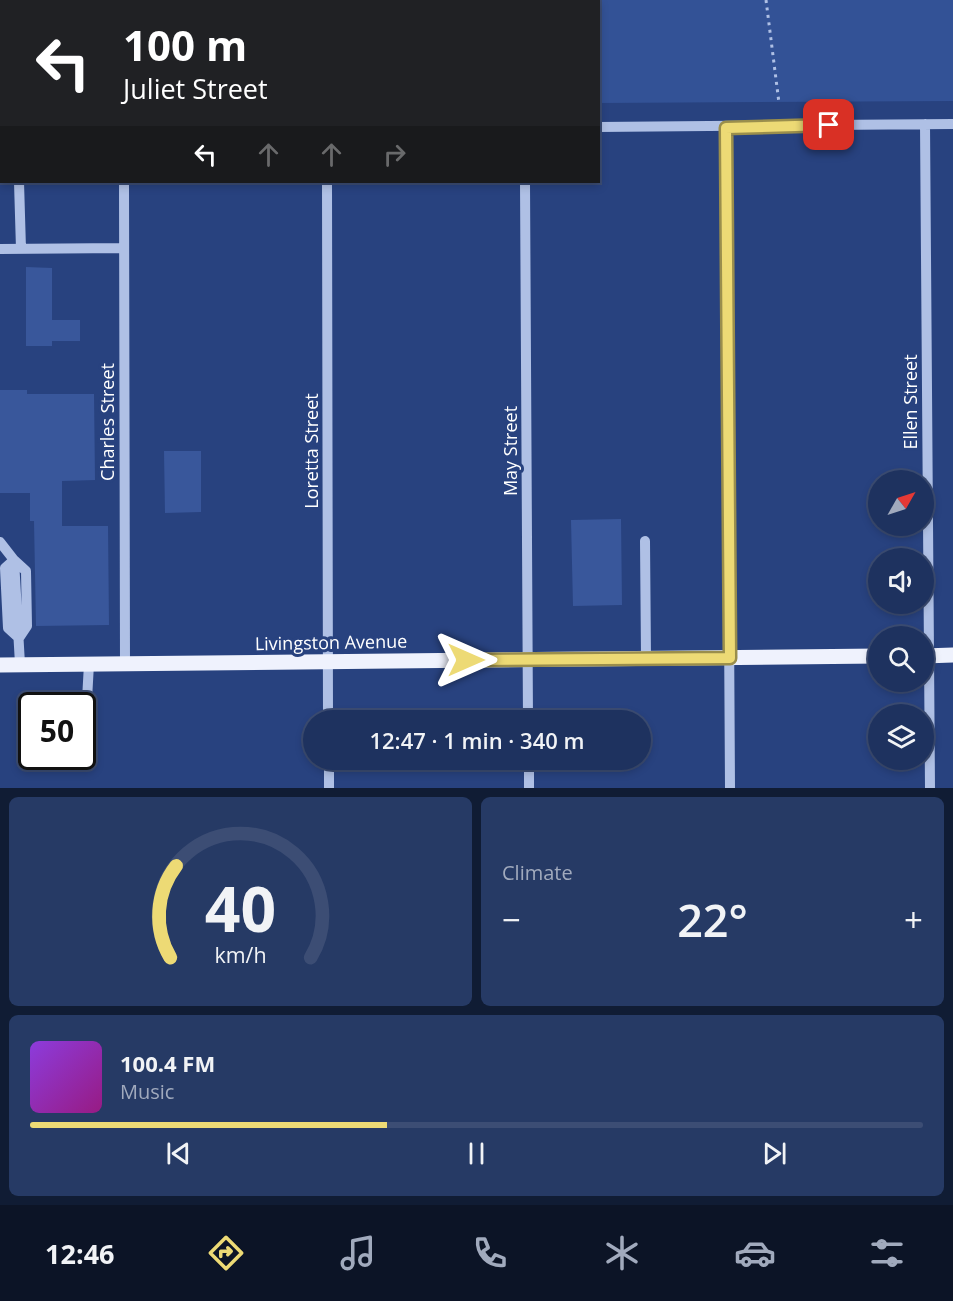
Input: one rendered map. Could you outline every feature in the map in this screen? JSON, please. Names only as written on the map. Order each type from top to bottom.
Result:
[{"type":"main road","name":"Livingston Avenue","points":[[0,665],[868,656]]},
{"type":"main road","points":[[934,656],[953,656]]},
{"type":"street","name":"Ellen Street","points":[[925,124],[927,626]]},
{"type":"street","points":[[600,127],[726,128],[953,124]]},
{"type":"street","points":[[726,128],[730,788]]},
{"type":"street","points":[[19,183],[21,249]]},
{"type":"street","name":"Charles Street","points":[[124,183],[125,663]]},
{"type":"street","name":"Loretta Street","points":[[327,183],[328,710]]},
{"type":"street","name":"May Street","points":[[525,183],[528,710]]},
{"type":"street","points":[[0,249],[124,248]]},
{"type":"street","points":[[645,540],[646,658]]},
{"type":"street","points":[[0,542],[14,560],[21,664]]},
{"type":"street","points":[[87,692],[89,664]]},
{"type":"street","name":"Ellen Street","points":[[928,692],[930,788]]},
{"type":"street","points":[[329,770],[329,788]]},
{"type":"street","points":[[529,770],[529,788]]},
{"type":"path","points":[[766,0],[779,103]]},
{"type":"shaded area","points":[[600,0],[953,0],[953,101],[600,103]]},
{"type":"building","points":[[26,267],[52,268],[52,320],[80,320],[80,341],[52,341],[52,346],[26,346]]},
{"type":"building","points":[[0,390],[27,390],[27,394],[94,394],[95,480],[62,481],[62,526],[108,526],[109,625],[36,626],[34,521],[30,521],[30,493],[0,493]]},
{"type":"building","points":[[164,451],[201,451],[201,512],[165,513]]},
{"type":"building","points":[[621,519],[622,605],[573,606],[571,520]]},
{"type":"route","points":[[466,660],[730,658],[726,128],[829,125]]}]
